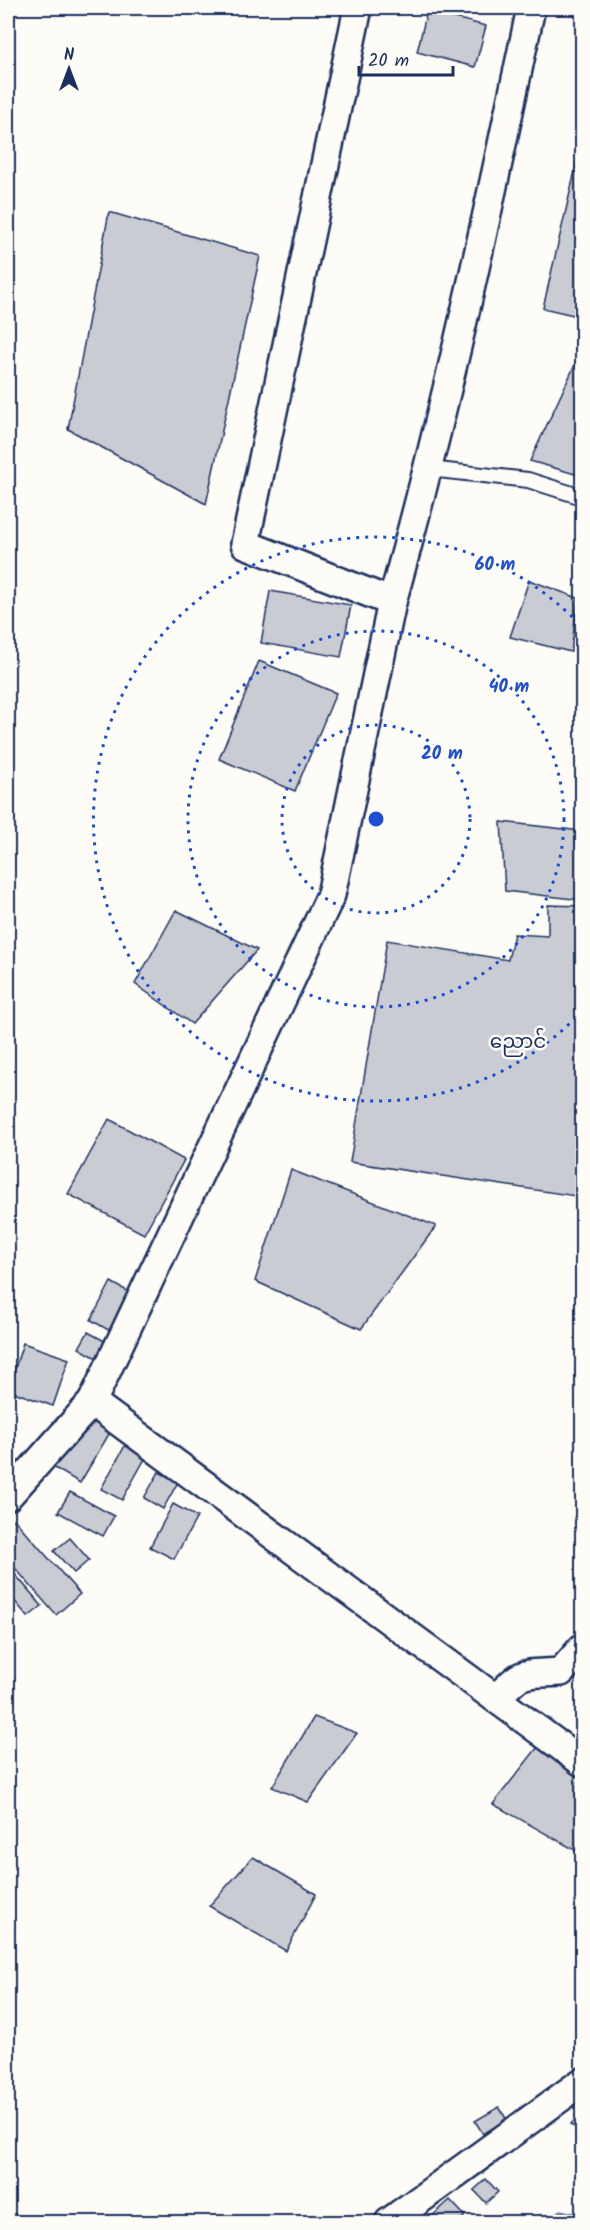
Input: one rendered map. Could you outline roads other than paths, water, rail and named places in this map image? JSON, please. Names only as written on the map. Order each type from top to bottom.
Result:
[{"type":"street","points":[[358,8],[245,544],[392,602]]},
{"type":"street","points":[[8,1496],[92,1402],[332,895],[392,602],[429,469],[478,262],[531,8]]},
{"type":"street","points":[[92,1402],[582,1762]]},
{"type":"street","points":[[496,1699],[524,1673],[561,1672],[582,1648]]},
{"type":"street","points":[[395,2221],[582,2082]]},
{"type":"lane","points":[[429,469],[528,480],[582,497]]},
{"type":"waterway","points":[[561,2214],[582,2219]]},
{"type":"district","name":"ညောင်","points":[[518,1043]]}]
